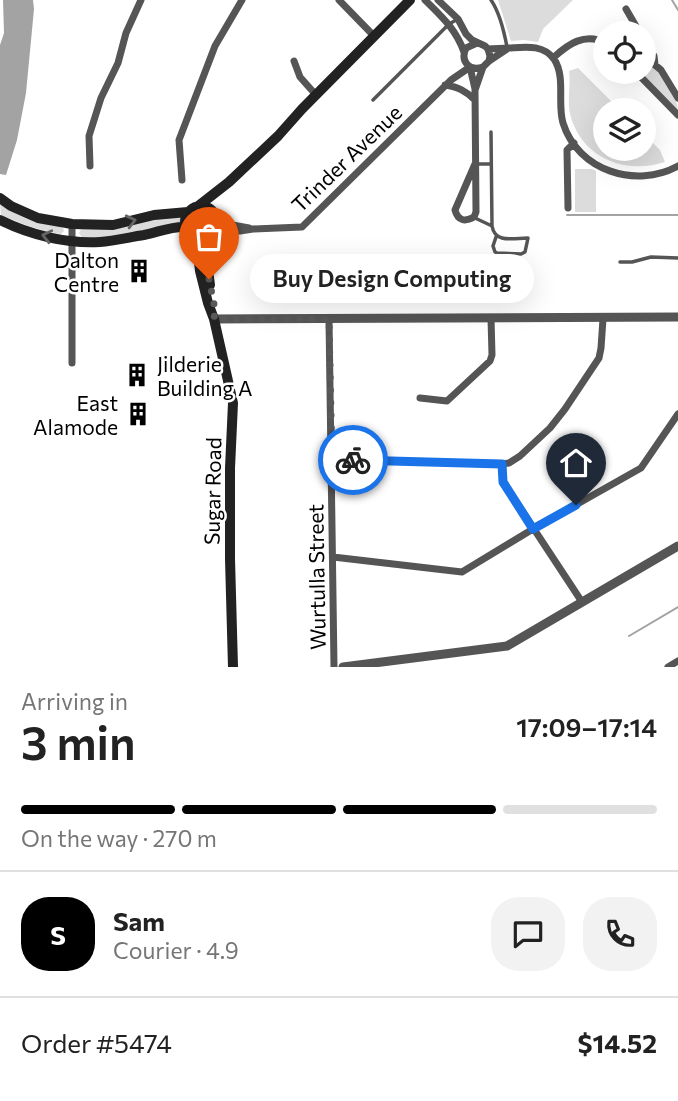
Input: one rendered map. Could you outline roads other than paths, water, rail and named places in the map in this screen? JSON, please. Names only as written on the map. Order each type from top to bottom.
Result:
[{"type":"main road","points":[[214,319],[208,303],[197,246],[189,231],[186,217],[229,181],[273,133],[302,109],[410,0]]},
{"type":"main road","points":[[214,319],[215,309],[203,247],[216,228],[214,215],[229,181]]},
{"type":"main road","points":[[0,198],[38,218],[72,225],[113,225],[202,206],[214,215]]},
{"type":"main road","points":[[0,220],[35,234],[72,242],[101,242],[156,233],[173,226],[200,238],[210,234]]},
{"type":"main road","name":"Sugar Road","points":[[214,319],[234,408],[230,468],[233,667]]},
{"type":"street","points":[[90,166],[89,136],[101,98],[118,63],[126,33],[141,0]]},
{"type":"street","points":[[182,180],[178,141],[215,46],[242,0]]},
{"type":"street","points":[[339,0],[374,36]]},
{"type":"street","points":[[425,0],[449,24],[460,41],[475,90],[476,212],[474,218],[467,221],[456,216],[455,210],[475,164]]},
{"type":"street","points":[[438,0],[458,19],[466,34],[488,49],[489,61]]},
{"type":"street","points":[[626,9],[633,21]]},
{"type":"street","points":[[553,58],[574,41],[593,39]]},
{"type":"street","points":[[464,55],[470,45],[478,43]]},
{"type":"street","points":[[488,49],[527,46],[539,49],[553,58],[561,83],[559,102],[562,121],[574,144],[594,163],[611,172],[635,177],[659,174],[678,166]]},
{"type":"street","points":[[475,90],[483,67],[507,49]]},
{"type":"street","name":"Trinder Avenue","points":[[448,82],[464,55]]},
{"type":"street","points":[[294,61],[300,76],[316,95]]},
{"type":"street","points":[[470,67],[483,67]]},
{"type":"street","name":"Trinder Avenue","points":[[210,234],[302,227],[448,82],[470,67]]},
{"type":"street","points":[[656,70],[662,70],[678,98]]},
{"type":"street","points":[[448,82],[467,92],[475,100]]},
{"type":"street","points":[[654,84],[678,115]]},
{"type":"street","points":[[568,208],[567,150],[574,144]]},
{"type":"street","name":"Trinder Avenue","points":[[214,215],[227,224],[253,229]]},
{"type":"street","points":[[72,225],[72,363]]},
{"type":"street","points":[[214,319],[678,317]]},
{"type":"street","points":[[420,398],[447,401],[490,361],[491,318]]},
{"type":"street","points":[[332,459],[502,464],[514,461],[550,428],[565,410],[599,358],[603,318]]},
{"type":"street","name":"Wurtulla Street","points":[[329,319],[334,667]]},
{"type":"street","points":[[333,557],[462,572],[641,468],[678,414]]},
{"type":"street","points":[[502,464],[503,482],[582,602]]},
{"type":"street","points":[[343,667],[507,646],[678,546]]},
{"type":"street","points":[[668,667],[678,661]]},
{"type":"lane","points":[[491,0],[504,33],[507,49]]},
{"type":"lane","points":[[373,100],[449,24],[458,19]]},
{"type":"lane","points":[[491,132],[492,226],[496,237],[494,250],[497,253],[525,252],[528,239],[496,237]]},
{"type":"lane","points":[[475,164],[491,164]]},
{"type":"lane","points":[[474,218],[492,226]]},
{"type":"lane","points":[[620,262],[651,257],[678,258]]},
{"type":"waterway","points":[[672,0],[678,10]]},
{"type":"waterway","points":[[567,215],[678,215]]},
{"type":"waterway","points":[[629,636],[678,607]]},
{"type":"place","name":"Dalton Centre","points":[[139,271]]},
{"type":"place","name":"Buy Design Computing","points":[[209,279]]},
{"type":"place","name":"Jilderie Building A","points":[[137,375]]},
{"type":"place","name":"East Alamode","points":[[138,414]]}]
